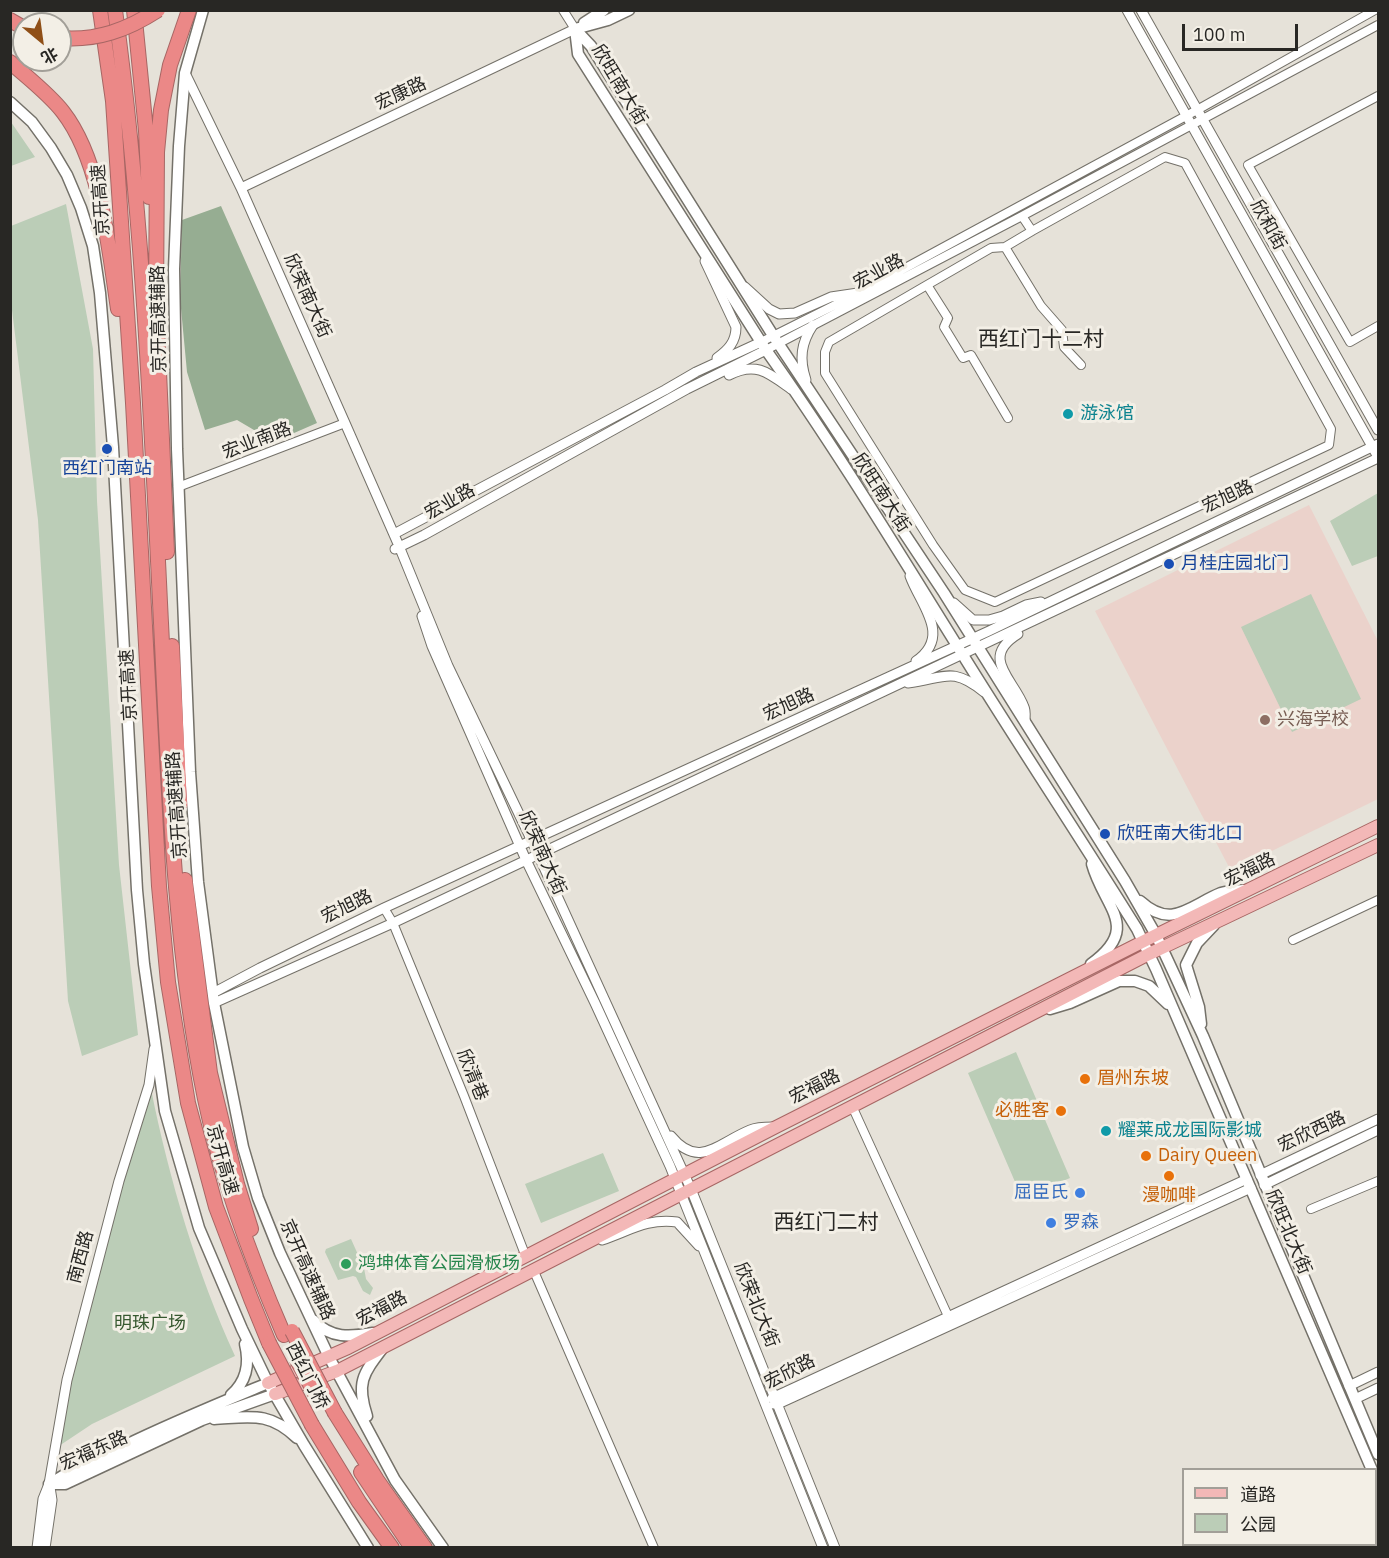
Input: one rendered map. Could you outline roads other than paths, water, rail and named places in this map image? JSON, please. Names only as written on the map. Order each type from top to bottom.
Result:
[{"type":"highway","name":"京开高速","points":[[100,10],[113,101],[133,403],[159,886],[168,982],[188,1103],[216,1207],[269,1343]]},
{"type":"highway","name":"京开高速","points":[[115,10],[128,100],[147,335],[169,772],[185,980],[206,1101],[232,1202],[265,1291],[288,1333]]},
{"type":"highway","points":[[134,10],[146,131],[150,234],[156,304],[182,844],[198,982],[213,1085],[237,1184],[288,1333]]},
{"type":"highway","points":[[72,38],[97,37],[135,24],[158,10]]},
{"type":"highway","points":[[156,304],[157,152],[161,110],[170,65],[189,10]]},
{"type":"highway","points":[[10,62],[63,112],[79,138],[92,172],[104,216],[133,403]]},
{"type":"highway","points":[[10,67],[41,90]]},
{"type":"highway","name":"西红门桥","points":[[288,1333],[331,1415]]},
{"type":"highway","name":"西红门桥","points":[[269,1343],[312,1425],[359,1502],[392,1548]]},
{"type":"highway","points":[[331,1415],[373,1493],[412,1548]]},
{"type":"highway","points":[[331,1415],[425,1548]]},
{"type":"main road","name":"京开高速辅路","points":[[203,10],[185,74],[179,146],[174,269],[178,487],[190,760],[198,882],[213,998],[231,1095],[255,1188],[280,1252],[307,1314],[395,1480],[443,1548]]},
{"type":"main road","name":"宏康路","points":[[575,29],[604,10]]},
{"type":"main road","name":"宏康路","points":[[575,29],[608,20],[630,10]]},
{"type":"main road","name":"欣旺南大街","points":[[575,29],[578,54],[905,562],[1089,852],[1143,942]]},
{"type":"main road","name":"欣旺南大街","points":[[575,29],[591,46],[740,283],[944,593],[1125,881],[1156,935]]},
{"type":"main road","points":[[10,102],[32,122],[67,175],[93,246],[100,293],[114,447],[137,890],[144,964],[165,1111],[199,1228],[242,1329],[272,1389],[304,1445],[368,1548]]},
{"type":"main road","name":"宏福路","points":[[272,1389],[377,1332],[776,1127],[1378,826]]},
{"type":"main road","name":"宏福路","points":[[272,1389],[337,1371],[1149,954],[1378,845]]},
{"type":"main road","points":[[1073,978],[1110,948],[1119,929],[1115,914],[1096,880],[1089,852]]},
{"type":"main road","points":[[1125,881],[1151,911],[1164,914],[1183,912],[1223,892],[1250,889]]},
{"type":"main road","points":[[1203,1036],[1199,1007],[1186,965],[1197,943],[1216,922]]},
{"type":"main road","name":"欣旺北大街","points":[[1156,935],[1203,1036],[1378,1454]]},
{"type":"main road","name":"欣旺北大街","points":[[1143,942],[1371,1468]]},
{"type":"main road","points":[[1030,1015],[1070,1003],[1119,981],[1135,981],[1149,986],[1175,1012]]},
{"type":"main road","points":[[307,1314],[319,1326],[339,1336],[377,1332]]},
{"type":"main road","points":[[223,1402],[239,1387],[245,1376],[248,1356],[242,1329]]},
{"type":"main road","points":[[376,1445],[363,1406],[361,1386],[370,1365],[384,1346]]},
{"type":"main road","name":"宏福东路","points":[[49,1484],[67,1472],[199,1411],[272,1389]]},
{"type":"main road","name":"宏福东路","points":[[49,1484],[64,1484],[272,1389]]},
{"type":"main road","points":[[202,1420],[252,1415],[265,1418],[287,1430],[304,1445]]},
{"type":"street","points":[[563,10],[575,29]]},
{"type":"street","name":"欣和街","points":[[1127,10],[1331,372],[1376,445],[1378,457]]},
{"type":"street","name":"欣和街","points":[[1141,10],[1378,430]]},
{"type":"street","name":"宏业路","points":[[777,340],[1376,10]]},
{"type":"street","name":"宏业路","points":[[394,534],[696,372],[813,325],[861,294],[1022,216],[1378,24]]},
{"type":"street","name":"宏康路","points":[[241,188],[575,29]]},
{"type":"street","points":[[1143,39],[1152,41],[1155,39],[1154,33]]},
{"type":"street","name":"欣荣南大街","points":[[185,74],[241,188],[394,534],[432,646],[526,860],[680,1178]]},
{"type":"street","points":[[1378,96],[1248,165],[1350,342],[1378,326]]},
{"type":"street","points":[[1165,157],[1185,163],[1331,429],[1329,445],[995,602],[965,590],[928,536],[825,373],[825,352],[829,342],[991,248],[1005,247],[1032,231],[1165,157]]},
{"type":"street","points":[[1238,205],[1239,196],[1256,212]]},
{"type":"street","points":[[1022,216],[1032,231]]},
{"type":"street","points":[[696,372],[728,350],[736,335],[733,318],[714,283],[699,244]]},
{"type":"street","points":[[1005,247],[1041,306],[1062,330],[1064,347],[1081,365]]},
{"type":"street","points":[[740,283],[768,309],[779,314],[795,313],[831,297],[861,294]]},
{"type":"street","points":[[927,285],[948,318],[944,327],[963,358],[971,355],[1008,418]]},
{"type":"street","points":[[808,388],[802,370],[801,353],[805,338],[813,325]]},
{"type":"street","name":"宏业路","points":[[397,547],[424,535],[764,346]]},
{"type":"street","points":[[1331,372],[1341,373],[1343,366]]},
{"type":"street","points":[[687,389],[708,385],[738,370],[759,369],[771,374],[797,394]]},
{"type":"street","name":"宏业南路","points":[[178,487],[345,423]]},
{"type":"street","name":"宏旭路","points":[[975,643],[1055,599],[1376,445]]},
{"type":"street","name":"宏旭路","points":[[213,998],[260,968],[384,908],[959,650],[1046,617],[1378,457]]},
{"type":"street","name":"欣荣南大街","points":[[397,547],[448,666],[532,841],[662,1126],[680,1178]]},
{"type":"street","points":[[905,562],[916,593],[934,630],[932,644],[923,656],[899,678],[910,683],[946,675],[961,676],[986,693]]},
{"type":"street","points":[[944,593],[973,620],[989,620],[1004,616],[1026,605],[1055,599]]},
{"type":"street","points":[[1025,721],[1025,708],[1003,672],[1000,652],[1009,639],[1046,617]]},
{"type":"street","name":"宏旭路","points":[[213,998],[393,923],[538,855],[899,678]]},
{"type":"street","points":[[1293,940],[1378,900]]},
{"type":"street","name":"欣清巷","points":[[384,908],[393,923],[464,1096],[526,1257]]},
{"type":"street","name":"南西路","points":[[37,1548],[44,1500],[72,1360],[119,1181],[149,1084],[155,1041]]},
{"type":"street","points":[[852,1106],[948,1316]]},
{"type":"street","name":"宏欣西路","points":[[1262,1180],[1378,1119]]},
{"type":"street","points":[[662,1126],[680,1147],[698,1153],[704,1153],[753,1128],[776,1127]]},
{"type":"street","name":"宏欣西路","points":[[1262,1180],[1378,1130]]},
{"type":"street","name":"欣荣北大街","points":[[680,1178],[777,1400],[835,1548]]},
{"type":"street","points":[[1311,1209],[1378,1181]]},
{"type":"street","name":"宏欣路","points":[[777,1400],[948,1316],[1249,1183]]},
{"type":"street","name":"宏欣路","points":[[765,1403],[777,1400],[1249,1183]]},
{"type":"street","name":"欣荣北大街","points":[[686,1192],[705,1254],[823,1548]]},
{"type":"street","points":[[577,1248],[647,1222],[663,1220],[677,1222],[685,1228],[705,1254]]},
{"type":"street","points":[[533,1269],[654,1548]]},
{"type":"street","points":[[1349,1386],[1378,1372]]},
{"type":"street","points":[[1355,1400],[1378,1388]]},
{"type":"street","name":"南西路","points":[[45,1548],[52,1500],[49,1484]]},
{"type":"place","name":"游泳馆","points":[[1068,414]]},
{"type":"place","name":"西红门南站","points":[[107,449]]},
{"type":"place","name":"月桂庄园北门","points":[[1169,564]]},
{"type":"place","name":"兴海学校","points":[[1265,720]]},
{"type":"place","name":"欣旺南大街北口","points":[[1105,834]]},
{"type":"place","name":"眉州东坡","points":[[1085,1079]]},
{"type":"place","name":"必胜客","points":[[1061,1111]]},
{"type":"place","name":"耀莱成龙国际影城","points":[[1106,1131]]},
{"type":"place","name":"Dairy Queen","points":[[1146,1156]]},
{"type":"place","name":"漫咖啡","points":[[1169,1176]]},
{"type":"place","name":"屈臣氏","points":[[1080,1193]]},
{"type":"place","name":"罗森","points":[[1051,1223]]},
{"type":"place","name":"鸿坤体育公园滑板场","points":[[346,1264]]},
{"type":"district","name":"西红门十二村","points":[[1041,340]]},
{"type":"district","name":"西红门二村","points":[[826,1223]]},
{"type":"park label","name":"明珠广场","points":[[150,1324]]}]
